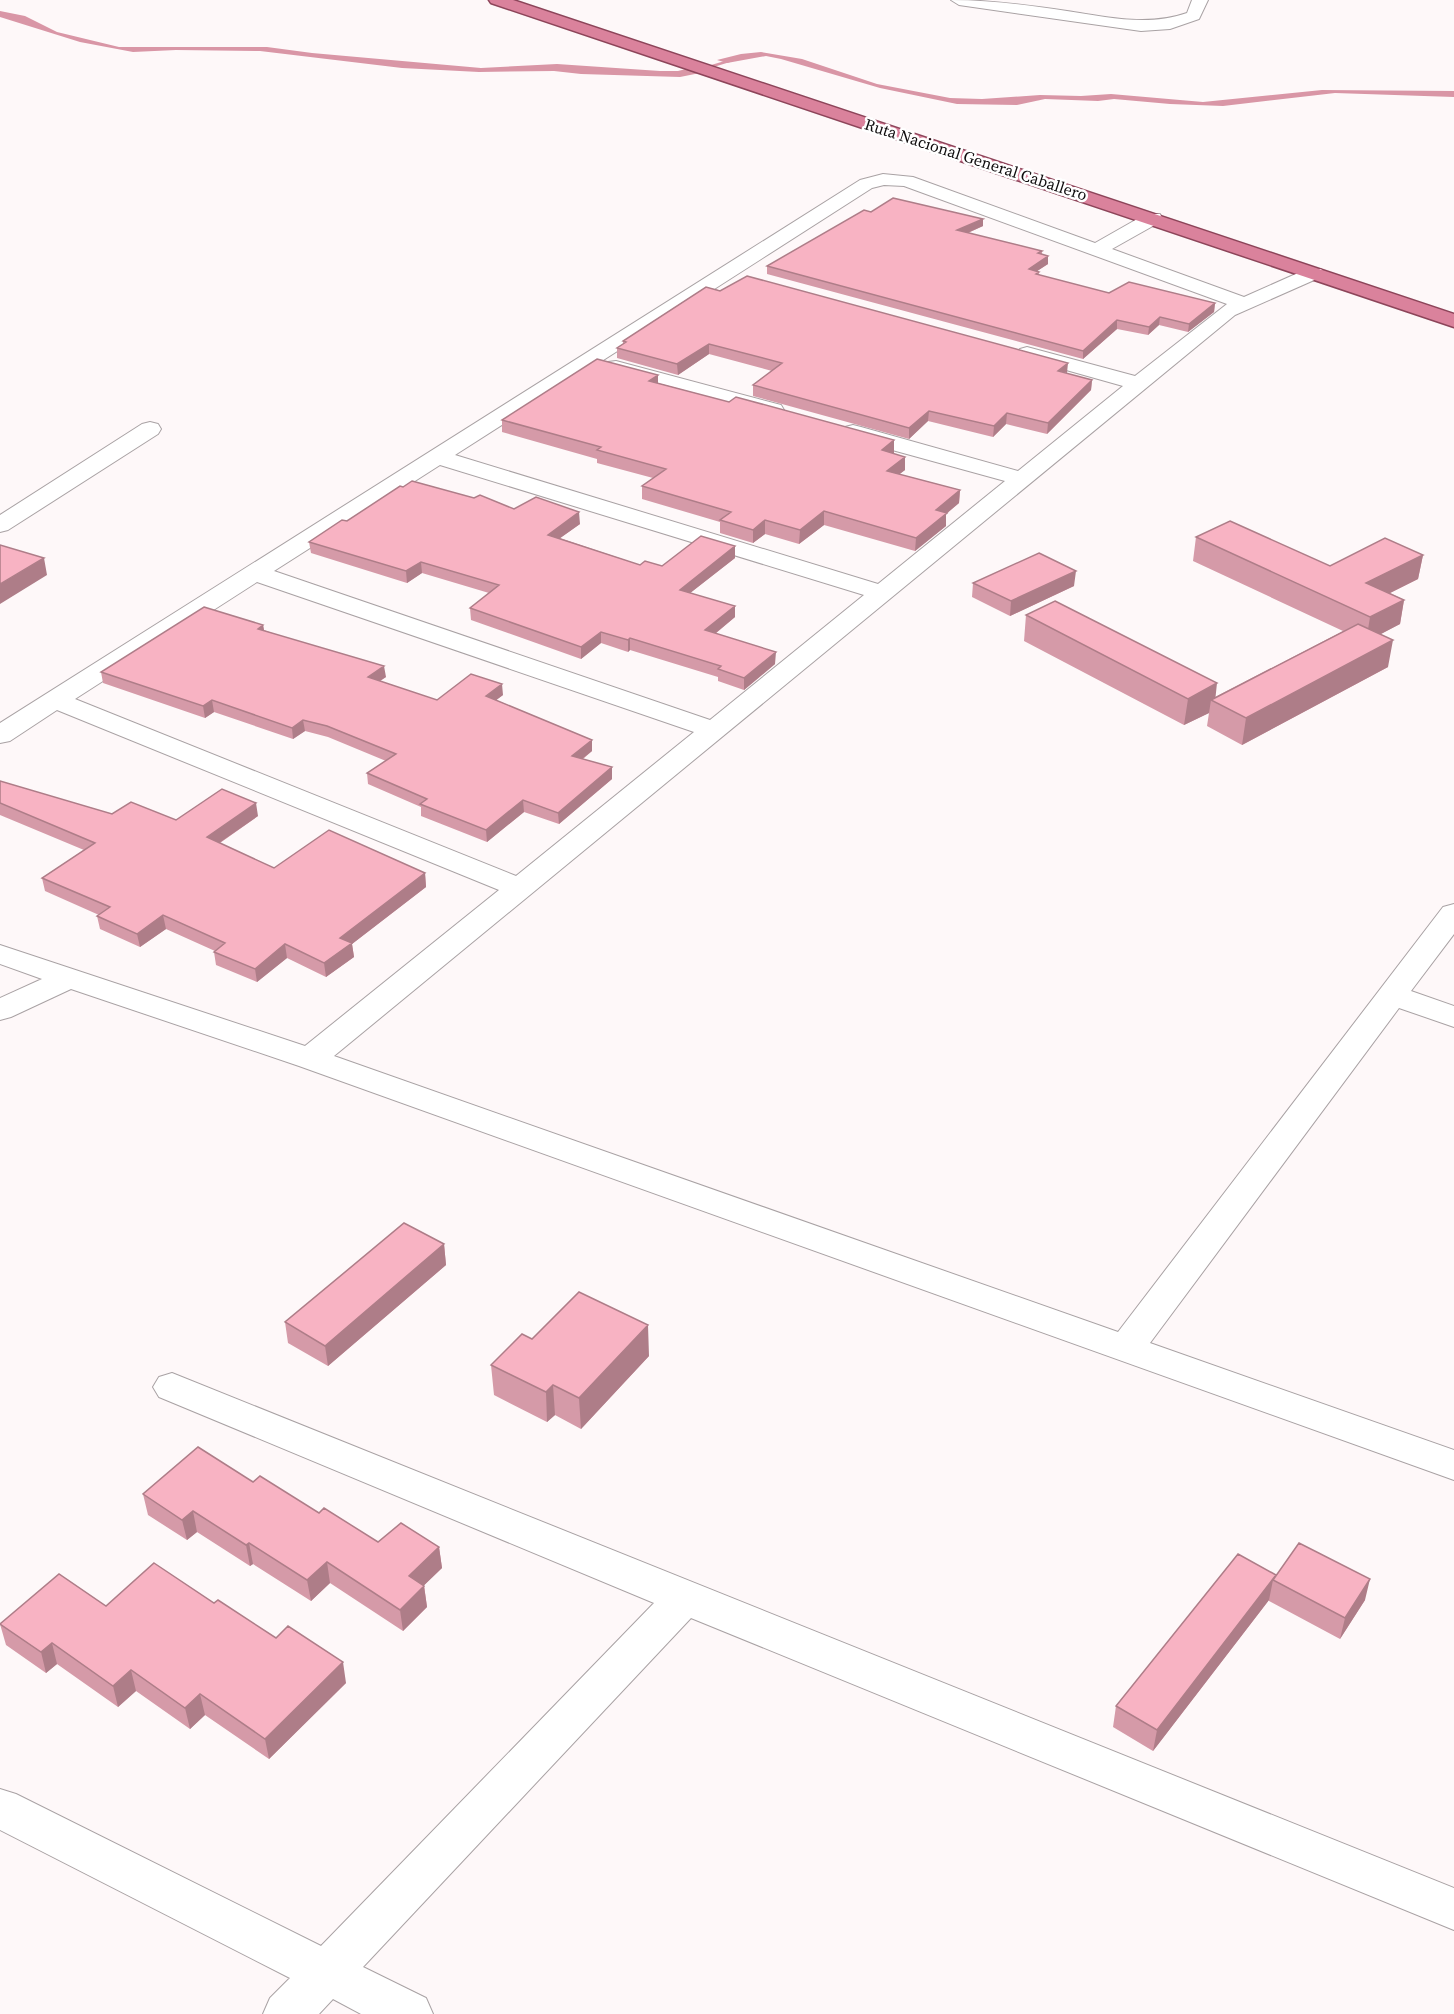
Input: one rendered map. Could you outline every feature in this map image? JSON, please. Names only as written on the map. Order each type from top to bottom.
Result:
[{"type":"highway","name":"Ruta Nacional General Caballero","points":[[497,0],[1153,218],[1454,321]]},
{"type":"street","points":[[959,0],[1141,26],[1170,24],[1193,16],[1200,0]]},
{"type":"street","points":[[0,735],[866,184],[883,179],[908,181],[1245,304]]},
{"type":"street","points":[[1096,250],[1153,218]]},
{"type":"street","points":[[728,272],[751,278]]},
{"type":"street","points":[[310,1059],[1228,311],[1314,273]]},
{"type":"street","points":[[1013,350],[1139,384]]},
{"type":"street","points":[[589,360],[794,416]]},
{"type":"street","points":[[829,426],[1023,479]]},
{"type":"street","points":[[0,525],[150,429]]},
{"type":"street","points":[[437,457],[882,593]]},
{"type":"street","points":[[255,573],[714,730]]},
{"type":"street","points":[[55,700],[520,888]]},
{"type":"street","points":[[1126,1348],[1454,913]]},
{"type":"street","points":[[0,954],[310,1059],[1454,1465]]},
{"type":"street","points":[[0,1010],[69,978]]},
{"type":"street","points":[[1392,994],[1454,1017]]},
{"type":"street","points":[[172,1387],[685,1598],[1454,1909]]},
{"type":"street","points":[[287,2014],[685,1598]]},
{"type":"street","points":[[0,1808],[409,2014]]},
{"type":"shaded area","points":[[0,11],[25,16],[57,32],[119,47],[267,47],[481,68],[557,64],[660,71],[686,69],[700,73],[680,77],[554,71],[479,72],[402,68],[260,51],[133,52],[80,42],[0,17]]},
{"type":"shaded area","points":[[761,52],[802,59],[877,84],[950,98],[1111,94],[1203,102],[1322,90],[1454,91],[1454,97],[1335,93],[1223,106],[1114,99],[1098,101],[1045,99],[1017,105],[957,104],[880,88],[766,56],[727,63],[717,60]]},
{"type":"building","points":[[893,198],[983,219],[957,230],[1042,251],[1038,253],[1048,256],[1029,269],[1039,272],[1036,274],[1109,293],[1129,282],[1215,303],[1189,324],[1160,317],[1149,327],[1117,320],[1083,351],[767,266],[864,210],[871,212]]},
{"type":"building","points":[[747,276],[1068,363],[1058,371],[1092,380],[1048,423],[1007,413],[994,426],[929,411],[909,428],[753,385],[782,363],[709,344],[677,364],[617,348],[626,342],[623,341],[706,287],[720,291]]},
{"type":"building","points":[[597,359],[658,375],[649,381],[729,402],[736,397],[894,440],[882,450],[905,457],[887,471],[960,490],[936,510],[947,513],[916,538],[824,511],[800,530],[765,520],[753,530],[720,520],[731,512],[642,486],[666,469],[597,450],[601,447],[502,420]]},
{"type":"building","points":[[412,481],[474,498],[480,495],[514,509],[536,497],[579,512],[548,535],[640,565],[645,561],[662,566],[701,536],[735,546],[680,590],[735,606],[705,630],[776,652],[744,678],[718,669],[721,666],[630,638],[628,640],[601,632],[581,647],[470,608],[499,585],[421,562],[406,571],[309,542],[342,520],[347,521],[400,486],[403,487]]},
{"type":"building","points":[[1230,521],[1330,566],[1385,538],[1423,555],[1366,583],[1404,600],[1370,617],[1196,537]]},
{"type":"building","points":[[0,545],[44,558],[0,584]]},
{"type":"building","points":[[1039,553],[1076,571],[1011,601],[973,583]]},
{"type":"building","points":[[1055,601],[1217,683],[1188,699],[1026,615]]},
{"type":"building","points":[[204,607],[263,625],[258,629],[384,666],[368,677],[437,700],[471,674],[502,684],[486,696],[592,740],[572,756],[612,767],[558,813],[523,800],[486,830],[420,804],[427,799],[367,773],[396,754],[327,726],[303,720],[292,728],[212,700],[203,706],[101,672]]},
{"type":"building","points":[[1358,624],[1393,640],[1246,718],[1211,700]]},
{"type":"building","points":[[0,781],[112,814],[131,802],[176,820],[222,789],[256,803],[207,837],[274,868],[329,830],[425,873],[340,938],[352,943],[324,963],[285,944],[255,969],[214,952],[225,943],[163,915],[137,934],[97,916],[110,907],[42,878],[95,843],[0,803]]},
{"type":"building","points":[[404,1223],[444,1244],[325,1346],[285,1322]]},
{"type":"building","points":[[579,1292],[648,1325],[579,1398],[553,1385],[546,1392],[491,1365],[522,1334],[532,1339]]},
{"type":"building","points":[[198,1447],[253,1482],[260,1476],[319,1513],[324,1508],[378,1542],[401,1523],[439,1547],[409,1576],[424,1586],[400,1610],[327,1562],[307,1580],[193,1511],[182,1520],[143,1494]]},
{"type":"building","points":[[1299,1543],[1370,1579],[1345,1618],[1273,1580]]},
{"type":"building","points":[[1238,1554],[1276,1575],[1157,1730],[1116,1706]]},
{"type":"building","points":[[154,1563],[214,1603],[218,1600],[276,1638],[288,1626],[343,1662],[265,1739],[200,1694],[185,1708],[131,1670],[113,1686],[52,1643],[41,1652],[0,1624],[59,1574],[106,1606]]},
{"type":"waterway","points":[[697,70],[737,59]]}]
